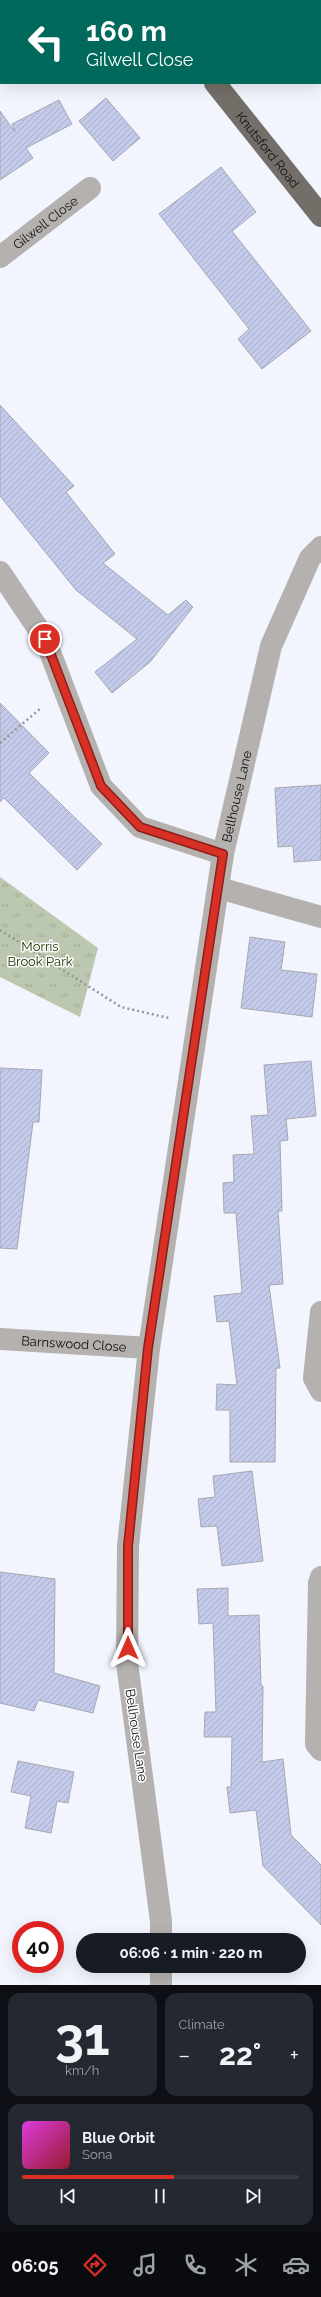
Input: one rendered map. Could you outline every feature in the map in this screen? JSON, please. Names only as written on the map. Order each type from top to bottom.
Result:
[{"type":"highway","name":"Knutsford Road","points":[[216,84],[321,216]]},
{"type":"street","name":"Gilwell Close","points":[[0,257],[90,188]]},
{"type":"street","name":"Bellhouse Lane","points":[[161,1933],[161,1921],[128,1663],[128,1546],[148,1348],[223,854],[271,646],[310,558],[321,547]]},
{"type":"street","points":[[0,572],[45,639],[65,688],[101,786],[140,827],[223,854]]},
{"type":"street","points":[[219,888],[321,917]]},
{"type":"street","points":[[321,1312],[314,1378],[321,1391]]},
{"type":"street","name":"Barnswood Close","points":[[0,1339],[148,1348]]},
{"type":"street","points":[[321,1577],[319,1583],[316,1744],[321,1750]]},
{"type":"street","points":[[161,1973],[161,1985]]},
{"type":"path","points":[[0,743],[65,688]]},
{"type":"path","points":[[0,930],[121,1006],[197,1024]]},
{"type":"green space","name":"Morris Brook Park","points":[[0,877],[98,948],[80,1017],[0,977]]},
{"type":"building","points":[[106,98],[140,138],[113,161],[79,121]]},
{"type":"building","points":[[59,100],[72,124],[26,148],[33,158],[0,180],[0,111],[15,132],[12,124]]},
{"type":"building","points":[[221,167],[256,212],[232,231],[311,331],[262,369],[238,339],[249,329],[159,214]]},
{"type":"building","points":[[0,405],[74,486],[66,492],[115,554],[103,563],[168,615],[186,600],[193,607],[150,662],[112,693],[95,672],[137,639],[76,590],[0,496]]},
{"type":"building","points":[[0,703],[49,753],[29,773],[102,844],[77,870],[4,798],[0,802]]},
{"type":"building","points":[[321,785],[321,860],[294,862],[293,846],[278,847],[275,788]]},
{"type":"building","points":[[250,937],[285,942],[281,970],[317,974],[312,1017],[241,1008]]},
{"type":"building","points":[[311,1061],[316,1116],[286,1119],[288,1140],[280,1141],[282,1211],[278,1211],[283,1284],[269,1285],[280,1368],[276,1368],[275,1462],[230,1462],[230,1410],[216,1410],[217,1384],[237,1385],[229,1321],[217,1322],[214,1296],[242,1293],[236,1213],[224,1213],[223,1183],[234,1182],[233,1155],[254,1154],[251,1116],[268,1115],[264,1065]]},
{"type":"building","points":[[0,1068],[42,1070],[39,1122],[33,1122],[17,1249],[0,1248]]},
{"type":"building","points":[[252,1471],[263,1561],[222,1566],[217,1526],[201,1527],[198,1499],[215,1497],[213,1476]]},
{"type":"building","points":[[0,1572],[55,1579],[54,1673],[100,1686],[93,1713],[38,1700],[34,1711],[0,1703]]},
{"type":"building","points":[[228,1588],[228,1616],[259,1615],[261,1686],[263,1686],[262,1762],[283,1759],[291,1835],[321,1865],[321,1925],[263,1866],[256,1810],[230,1813],[227,1787],[231,1787],[232,1737],[204,1737],[205,1712],[216,1712],[213,1623],[199,1624],[197,1589]]},
{"type":"building","points":[[18,1761],[74,1772],[68,1803],[57,1801],[51,1833],[25,1828],[31,1796],[11,1792]]},
{"type":"route","points":[[45,639],[65,688],[101,786],[140,827],[223,854],[148,1348],[128,1546],[128,1648]]}]
